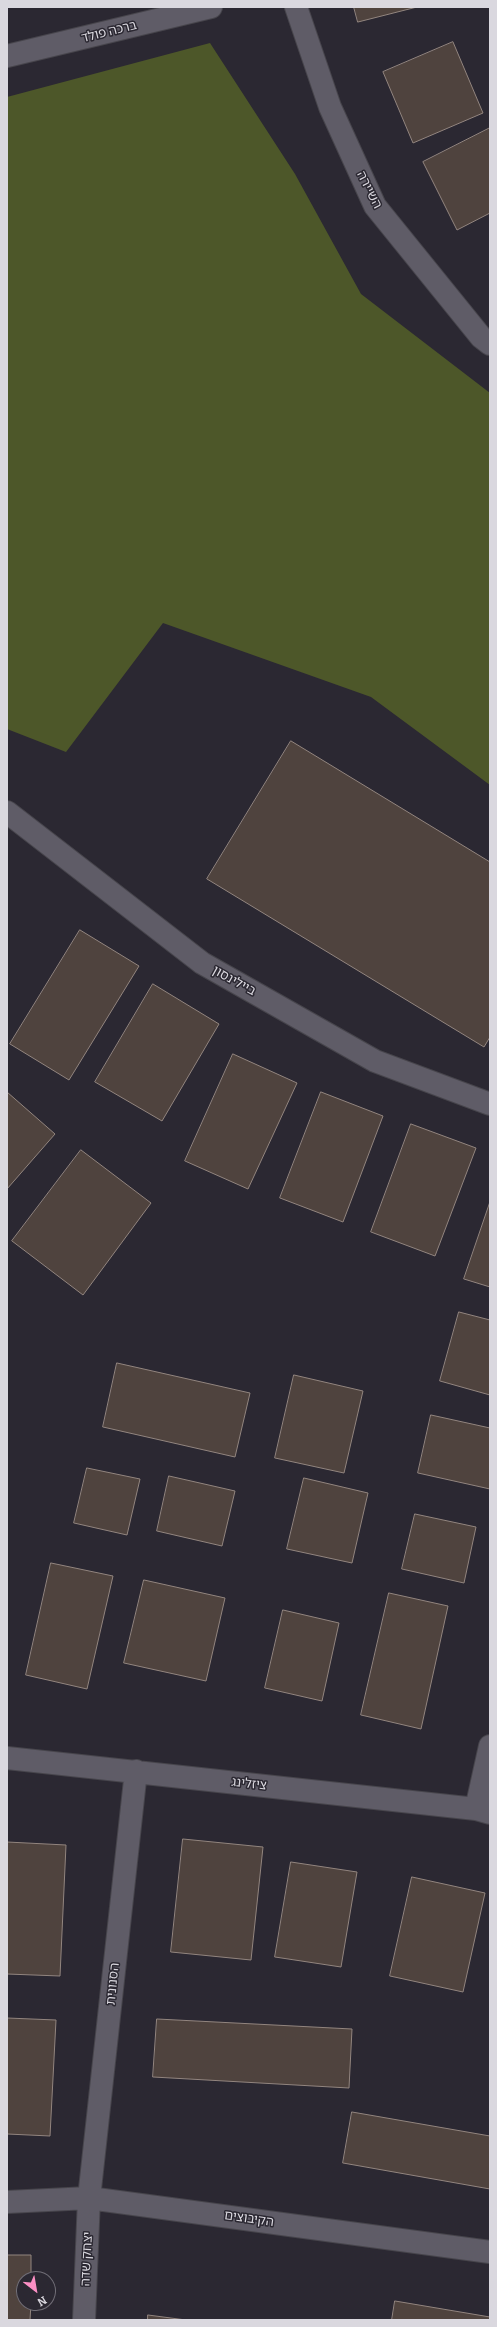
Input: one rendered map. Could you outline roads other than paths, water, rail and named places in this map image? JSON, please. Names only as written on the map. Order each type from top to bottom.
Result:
[{"type":"street","name":"ברכה פולד","points":[[7,56],[211,7]]},
{"type":"street","name":"השיירה","points":[[296,7],[330,107],[375,206],[481,337],[490,344]]},
{"type":"street","name":"ביילינסון","points":[[7,812],[202,963],[375,1061],[490,1104]]},
{"type":"street","points":[[483,1811],[490,1746]]},
{"type":"street","name":"ציזלינג","points":[[7,1758],[136,1771],[483,1811]]},
{"type":"street","name":"הסנונית","points":[[89,2198],[136,1771]]},
{"type":"street","name":"הקיבוצים","points":[[7,2202],[89,2198],[490,2252]]},
{"type":"street","name":"יצחק שדה","points":[[84,2320],[89,2198]]}]
